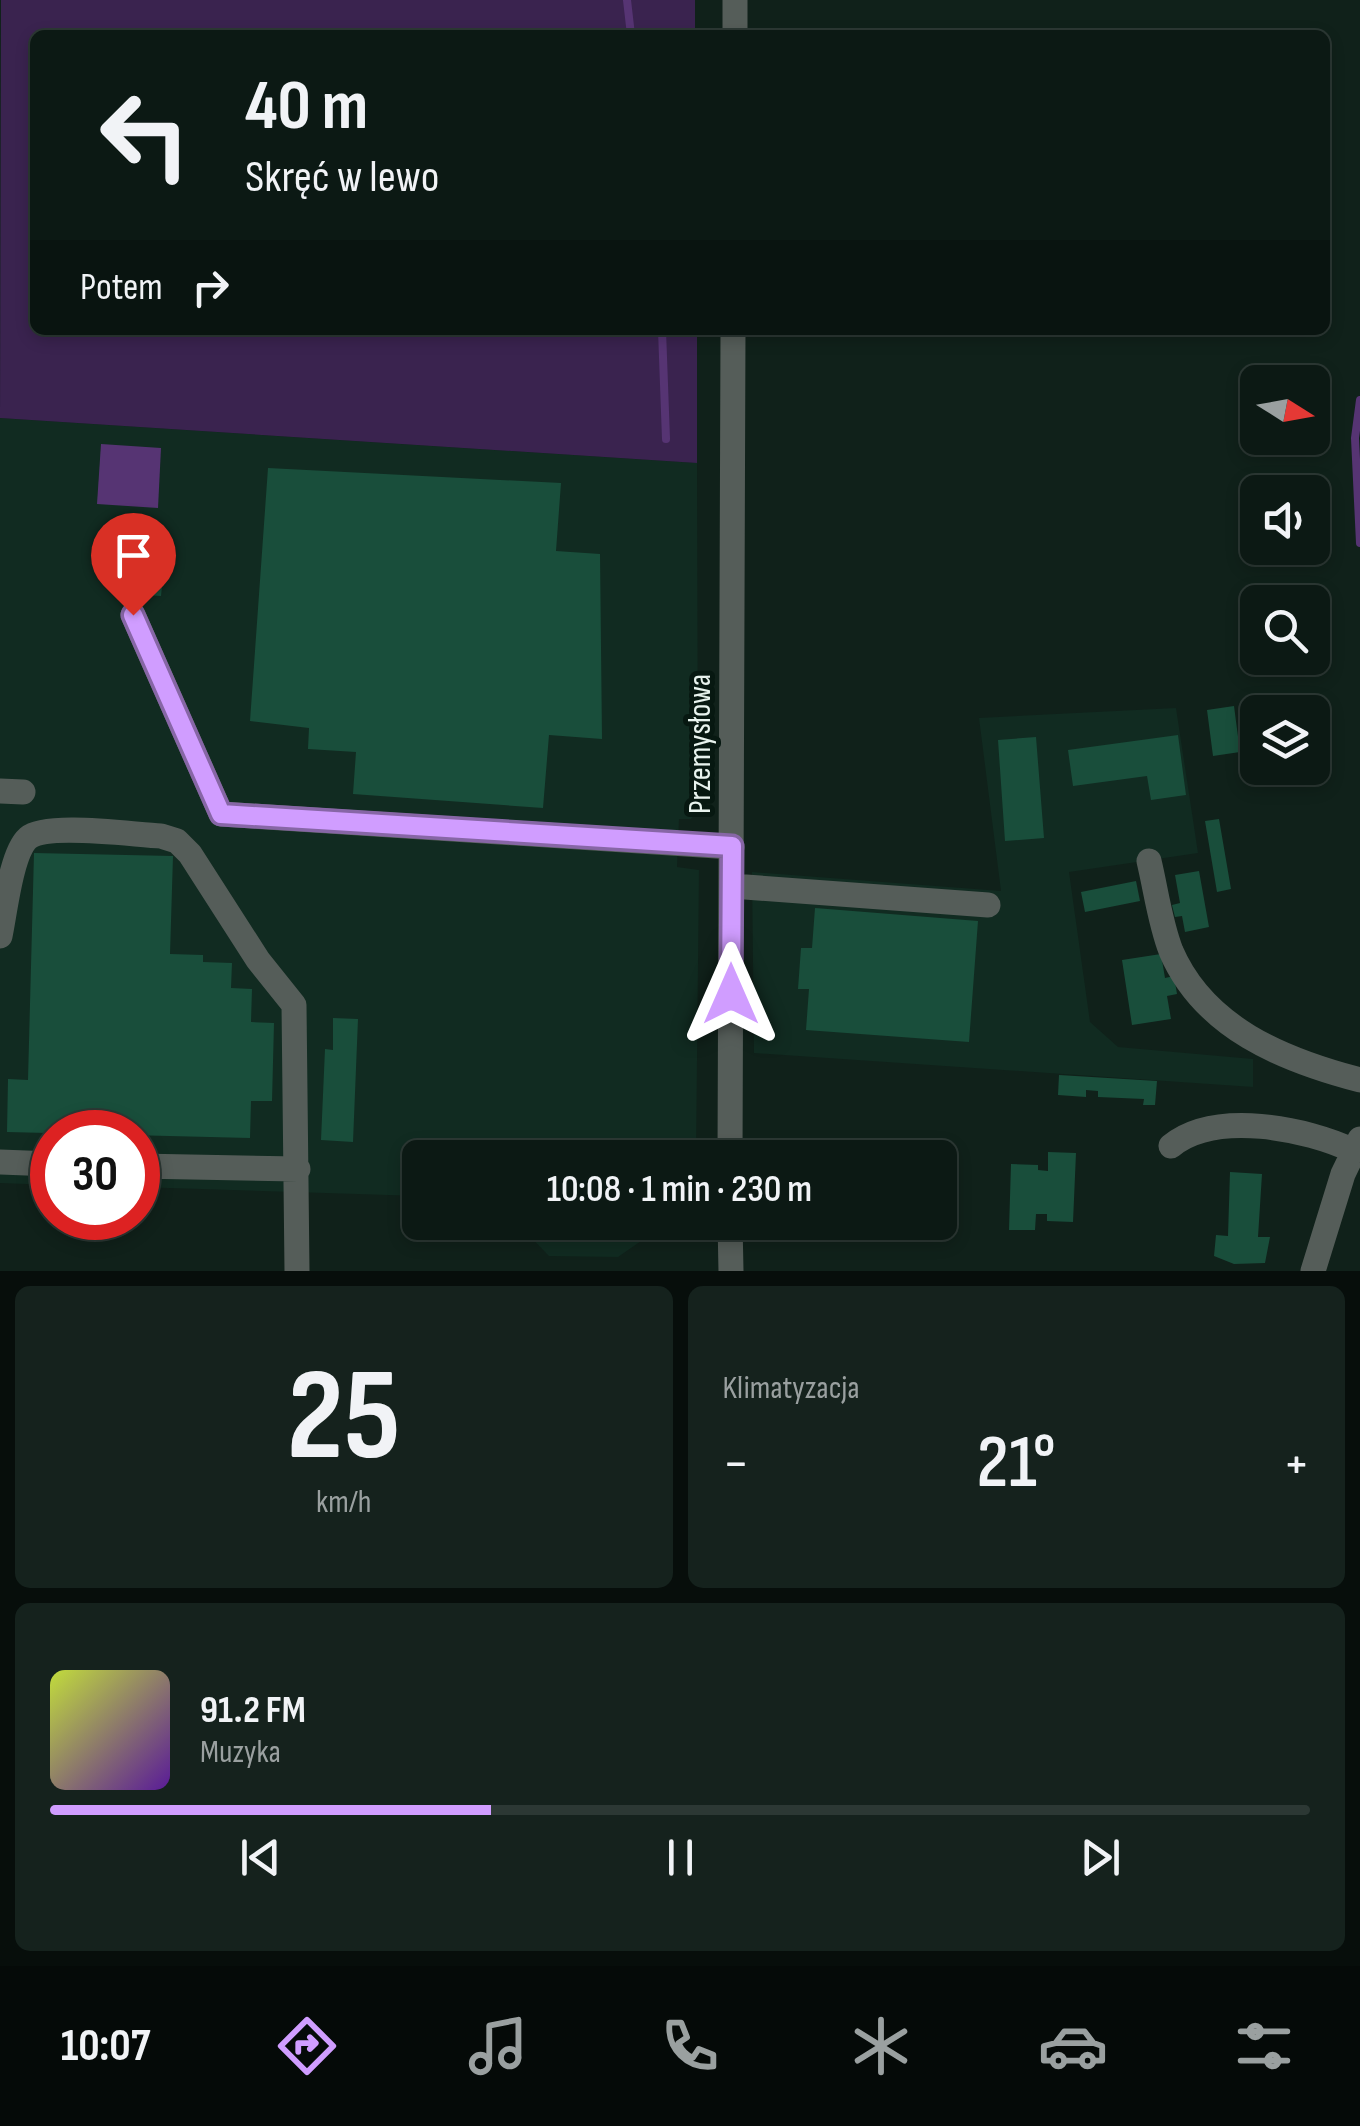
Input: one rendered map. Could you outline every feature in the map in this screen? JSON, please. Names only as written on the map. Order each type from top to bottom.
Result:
[{"type":"street","points":[[734,30],[735,0]]},
{"type":"street","name":"Przemysłowa","points":[[730,1140],[734,335]]},
{"type":"street","points":[[133,615],[221,814],[732,846]]},
{"type":"street","points":[[0,936],[17,857],[28,838],[47,830],[177,840],[294,1006],[298,1271]]},
{"type":"street","points":[[1149,861],[1169,946],[1203,1004],[1219,1019],[1286,1055],[1360,1080]]},
{"type":"street","points":[[732,886],[988,905]]},
{"type":"street","points":[[1171,1146],[1195,1130],[1220,1126],[1318,1134],[1357,1145],[1313,1271]]},
{"type":"street","points":[[0,1162],[30,1163]]},
{"type":"street","points":[[160,1166],[298,1169]]},
{"type":"street","points":[[730,1240],[730,1271]]},
{"type":"shaded area","points":[[1,0],[695,0],[695,30],[30,30],[30,335],[697,335],[697,463],[0,418]]},
{"type":"shaded area","points":[[0,418],[697,463],[698,811],[691,819],[679,819],[677,867],[699,870],[696,1140],[402,1140],[402,1195],[160,1188],[160,1110],[30,1110],[30,1184],[0,1183]]},
{"type":"shaded area","points":[[101,444],[161,448],[158,508],[97,504]]},
{"type":"shaded area","points":[[1176,708],[1198,853],[1069,872],[1090,1022],[1118,1047],[1253,1059],[1253,1087],[754,1053],[752,872],[1001,891],[979,718]]},
{"type":"shaded area","points":[[533,1240],[642,1240],[618,1257],[549,1256]]},
{"type":"building","points":[[268,468],[561,483],[556,551],[600,554],[602,739],[549,735],[543,808],[353,794],[356,752],[308,749],[309,728],[250,721]]},
{"type":"building","points":[[131,575],[163,577],[161,596],[130,594]]},
{"type":"building","points":[[1234,706],[1240,752],[1213,756],[1207,710]]},
{"type":"building","points":[[1178,735],[1186,795],[1151,800],[1147,776],[1073,786],[1068,750]]},
{"type":"building","points":[[1036,737],[1044,838],[1005,841],[998,740]]},
{"type":"building","points":[[1219,819],[1231,889],[1217,892],[1205,821]]},
{"type":"building","points":[[34,853],[173,856],[170,954],[203,955],[203,962],[232,963],[231,988],[252,989],[251,1022],[274,1023],[272,1101],[251,1101],[250,1138],[160,1136],[160,1110],[30,1110],[30,1133],[7,1132],[8,1079],[28,1080]]},
{"type":"building","points":[[1199,871],[1209,927],[1185,932],[1182,916],[1175,917],[1172,905],[1180,903],[1175,875]]},
{"type":"building","points":[[1136,881],[1140,901],[1085,912],[1081,892]]},
{"type":"building","points":[[815,908],[978,921],[969,1042],[806,1030],[809,989],[798,989],[801,948],[812,948]]},
{"type":"building","points":[[1161,954],[1165,978],[1174,976],[1177,994],[1167,996],[1171,1019],[1132,1025],[1122,960]]},
{"type":"building","points":[[333,1018],[358,1019],[353,1142],[321,1140],[325,1049],[333,1050]]},
{"type":"building","points":[[1059,1075],[1157,1081],[1155,1105],[1143,1105],[1144,1099],[1098,1097],[1098,1091],[1086,1090],[1086,1097],[1058,1095]]},
{"type":"building","points":[[1048,1152],[1076,1153],[1073,1222],[1047,1221],[1047,1214],[1036,1214],[1035,1230],[1009,1230],[1011,1164],[1038,1165],[1038,1170],[1048,1171]]},
{"type":"building","points":[[1230,1172],[1262,1174],[1258,1237],[1270,1237],[1265,1263],[1234,1264],[1214,1256],[1216,1235],[1228,1236]]},
{"type":"waterway","points":[[627,0],[630,30]]},
{"type":"waterway","points":[[662,335],[666,439]]},
{"type":"waterway","points":[[1360,400],[1355,438],[1360,543]]},
{"type":"route","points":[[133,615],[221,814],[732,846],[731,994]]}]
